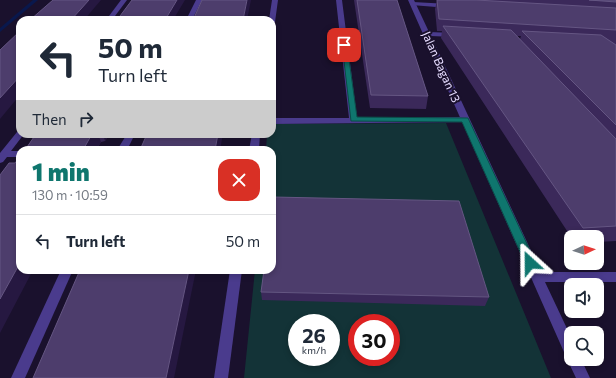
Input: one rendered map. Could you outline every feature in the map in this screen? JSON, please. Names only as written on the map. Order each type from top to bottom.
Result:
[{"type":"street","points":[[112,16],[124,0]]},
{"type":"street","points":[[191,16],[199,0]]},
{"type":"street","points":[[273,16],[275,0]]},
{"type":"street","points":[[339,0],[353,120]]},
{"type":"street","points":[[412,2],[460,7]]},
{"type":"street","name":"Jalan Bagan 13","points":[[412,2],[564,337]]},
{"type":"street","points":[[426,34],[464,36]]},
{"type":"street","points":[[276,121],[465,120]]},
{"type":"street","points":[[2,157],[17,138]]},
{"type":"street","points":[[2,157],[16,155]]},
{"type":"street","points":[[18,378],[65,274]]},
{"type":"street","points":[[221,378],[235,274]]},
{"type":"street","points":[[537,277],[616,277]]},
{"type":"street","points":[[577,366],[583,378]]},
{"type":"green space","points":[[446,123],[551,378],[244,378],[255,274],[276,274],[276,146],[266,146],[267,138],[276,138],[276,124]]},
{"type":"building","points":[[53,0],[89,0],[75,16],[35,16]]},
{"type":"building","points":[[132,0],[177,0],[167,16],[120,16]]},
{"type":"building","points":[[202,0],[247,0],[244,16],[195,16]]},
{"type":"building","points":[[357,0],[397,0],[428,96],[371,95]]},
{"type":"building","points":[[437,0],[476,0],[616,8],[616,30],[439,19]]},
{"type":"building","points":[[589,0],[616,0],[616,2]]},
{"type":"building","points":[[443,26],[511,30],[616,139],[616,226],[583,228]]},
{"type":"building","points":[[522,31],[601,35],[616,45],[616,125]]},
{"type":"building","points":[[16,35],[16,80],[0,98],[0,50]]},
{"type":"building","points":[[33,138],[90,138],[85,146],[28,146]]},
{"type":"building","points":[[145,138],[217,138],[216,146],[142,146]]},
{"type":"building","points":[[16,162],[16,270],[0,299],[0,175],[9,163]]},
{"type":"building","points":[[276,197],[459,201],[489,297],[261,292],[263,274],[276,274]]},
{"type":"building","points":[[78,274],[188,274],[166,378],[33,378]]},
{"type":"waterway","points":[[17,16],[36,0]]},
{"type":"waterway","points":[[0,31],[16,17]]},
{"type":"route","points":[[344,45],[353,120],[465,120],[530,263]]}]
